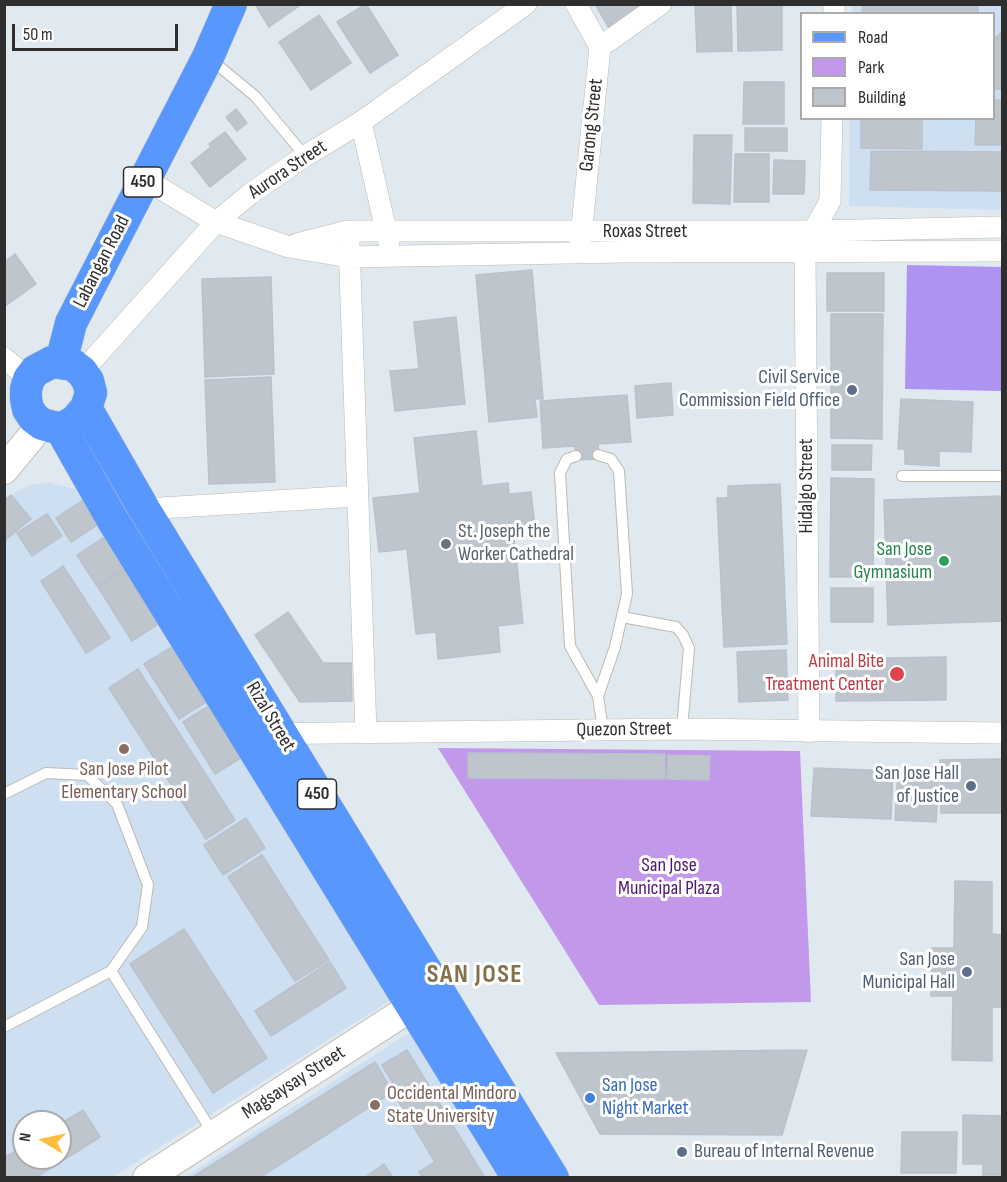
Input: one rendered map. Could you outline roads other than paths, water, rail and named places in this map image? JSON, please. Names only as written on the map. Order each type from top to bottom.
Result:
[{"type":"main road","name":"Labangan Road","points":[[72,367],[71,323],[208,57],[231,4]]},
{"type":"main road","points":[[52,362],[72,367],[88,381],[91,393],[86,408],[75,421],[51,426],[28,409],[26,389],[29,379],[42,366],[52,362]]},
{"type":"main road","name":"Rizal Street","points":[[86,408],[144,509],[553,1178]]},
{"type":"main road","name":"Rizal Street","points":[[51,426],[112,519],[518,1178]]},
{"type":"street","points":[[576,4],[600,47],[661,4]]},
{"type":"street","name":"Aurora Street","points":[[72,367],[216,222],[250,194],[305,156],[361,122],[516,7]]},
{"type":"street","name":"Garong Street","points":[[580,242],[600,47]]},
{"type":"street","points":[[809,241],[830,201],[831,120]]},
{"type":"street","points":[[361,122],[392,256]]},
{"type":"street","name":"Roxas Street","points":[[145,179],[216,222],[289,247],[350,257],[580,242]]},
{"type":"street","name":"Roxas Street","points":[[809,241],[1002,227]]},
{"type":"street","name":"Roxas Street","points":[[289,247],[348,231],[386,230],[580,242],[809,241],[1002,251]]},
{"type":"street","points":[[348,231],[366,732]]},
{"type":"street","name":"Hidalgo Street","points":[[809,241],[809,732]]},
{"type":"street","points":[[4,358],[29,379]]},
{"type":"street","points":[[4,470],[51,426]]},
{"type":"street","points":[[144,509],[357,496]]},
{"type":"street","name":"Quezon Street","points":[[245,734],[682,729],[1002,733]]},
{"type":"street","name":"Magsaysay Street","points":[[147,1178],[413,1006],[445,1003]]},
{"type":"lane","points":[[208,57],[255,96],[305,156]]},
{"type":"lane","points":[[598,455],[611,459],[619,471],[627,594],[615,647],[598,696]]},
{"type":"lane","points":[[576,456],[567,459],[560,473],[570,646],[598,696],[603,730]]},
{"type":"lane","points":[[902,476],[1002,476]]},
{"type":"lane","points":[[622,617],[676,627],[683,635],[688,648],[682,729]]},
{"type":"lane","points":[[4,794],[46,773],[87,775],[117,804],[148,885],[142,927],[111,971],[4,1027]]},
{"type":"lane","points":[[111,971],[214,1135]]},
{"type":"place","name":"Civil Service Commission Field Office","points":[[852,390]]},
{"type":"place","name":"St. Joseph the Worker Cathedral","points":[[446,544]]},
{"type":"place","name":"San Jose Gymnasium","points":[[944,561]]},
{"type":"place","name":"Animal Bite Treatment Center","points":[[897,674]]},
{"type":"place","name":"San Jose Pilot Elementary School","points":[[124,749]]},
{"type":"place","name":"San Jose Hall of Justice","points":[[971,786]]},
{"type":"place","name":"San Jose Municipal Hall","points":[[967,972]]},
{"type":"place","name":"San Jose Night Market","points":[[590,1098]]},
{"type":"place","name":"Occidental Mindoro State University","points":[[375,1105]]},
{"type":"place","name":"Bureau of Internal Revenue","points":[[682,1152]]},
{"type":"district","name":"SAN JOSE","points":[[475,975]]},
{"type":"park label","name":"San Jose Municipal Plaza","points":[[669,878]]}]
